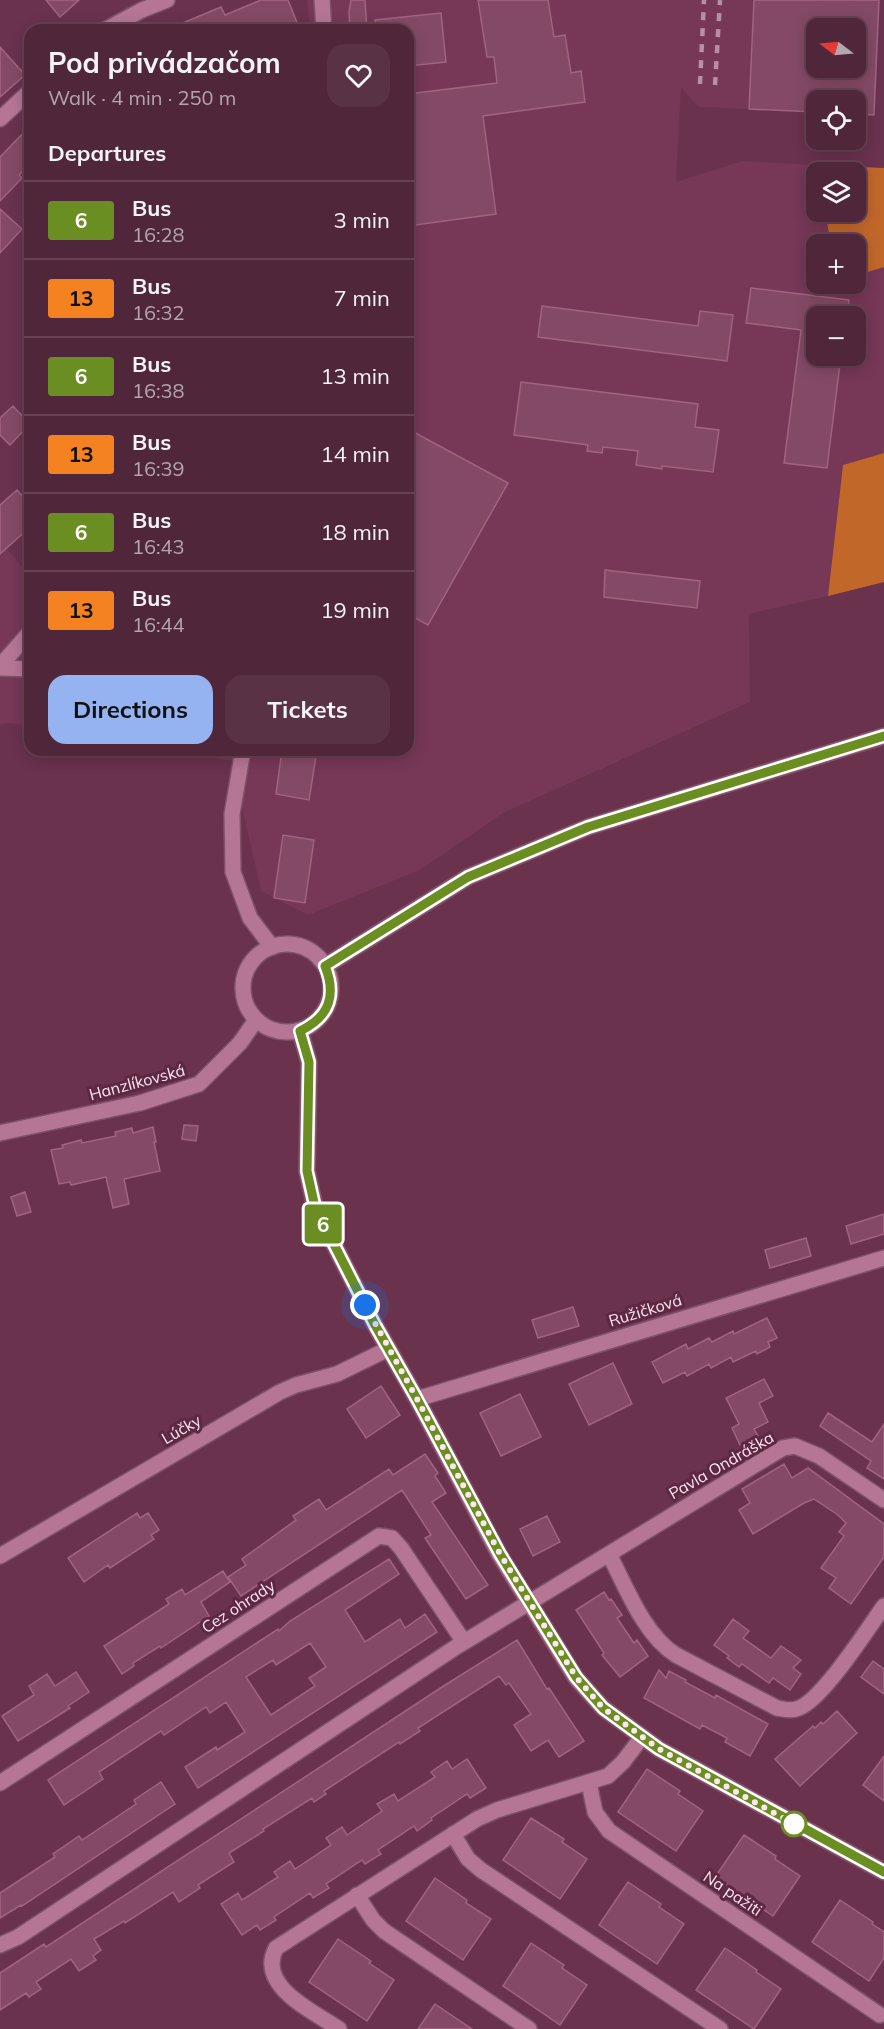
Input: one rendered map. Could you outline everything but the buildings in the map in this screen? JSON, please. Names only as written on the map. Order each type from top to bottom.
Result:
[{"type":"street","points":[[116,24],[167,0]]},
{"type":"street","points":[[322,0],[324,24]]},
{"type":"street","points":[[0,119],[24,97]]},
{"type":"street","points":[[0,667],[24,639]]},
{"type":"street","points":[[0,667],[24,669]]},
{"type":"street","points":[[325,966],[468,877],[588,827],[884,736]]},
{"type":"street","points":[[242,756],[232,814],[233,872],[250,918],[272,947]]},
{"type":"street","points":[[284,944],[296,945],[313,952],[325,966],[331,985],[328,1004],[312,1025],[300,1031],[281,1032],[264,1026],[249,1010],[244,998],[243,986],[252,962],[261,953],[284,944]]},
{"type":"street","name":"Hanzlíkovská","points":[[0,1133],[141,1103],[199,1084],[240,1043],[256,1020]]},
{"type":"street","points":[[300,1031],[309,1062],[307,1171],[315,1207],[388,1348],[500,1554],[576,1677],[603,1708],[642,1737],[705,1776],[884,1872]]},
{"type":"street","name":"Ružičková","points":[[417,1399],[884,1258]]},
{"type":"street","name":"Lúčky","points":[[0,1556],[280,1392],[296,1385],[337,1374],[388,1348]]},
{"type":"street","name":"Pavla Ondráška","points":[[529,1603],[783,1448],[795,1446],[819,1456],[884,1500]]},
{"type":"street","name":"Cez ohrady","points":[[0,1783],[379,1536],[392,1538],[401,1548],[464,1642]]},
{"type":"street","points":[[609,1554],[649,1629],[661,1644],[675,1655],[777,1708],[796,1709],[813,1700],[884,1606]]},
{"type":"street","points":[[0,1945],[18,1937],[464,1642],[529,1603]]},
{"type":"street","points":[[339,2029],[279,1985],[271,1971],[271,1958],[276,1948],[453,1834],[497,1810],[608,1776],[642,1737]]},
{"type":"street","name":"Na pažiti","points":[[589,1783],[595,1812],[609,1830],[880,2015]]},
{"type":"street","points":[[453,1834],[468,1859],[481,1870],[720,2029]]},
{"type":"street","points":[[357,1895],[373,1920],[384,1931],[530,2029]]},
{"type":"shaded area","points":[[307,0],[879,0],[874,115],[866,109],[866,90],[806,90],[806,112],[698,107],[681,87],[676,182],[742,161],[806,164],[806,222],[827,222],[829,234],[806,234],[806,294],[866,294],[866,273],[884,267],[884,453],[843,465],[828,596],[749,614],[750,702],[503,813],[420,870],[308,915],[261,891],[242,807],[239,762],[203,756],[414,756],[414,24],[309,24]]},
{"type":"shaded area","points":[[866,167],[884,168],[884,267],[866,273],[866,234],[829,234],[827,222],[866,222]]},
{"type":"shaded area","points":[[884,453],[884,582],[828,596],[843,465]]},
{"type":"shaded area","points":[[0,541],[24,569],[24,725],[0,724]]},
{"type":"railway","points":[[700,84],[704,0]]},
{"type":"railway","points":[[715,85],[720,0]]},
{"type":"bus line","name":"6","points":[[884,736],[588,827],[468,877],[325,966],[330,978],[331,992],[328,1004],[312,1025],[300,1031],[309,1062],[307,1171],[315,1207],[375,1325],[500,1554],[576,1677],[603,1708],[659,1749],[884,1872]]},
{"type":"route","points":[[365,1305],[500,1554],[576,1677],[603,1708],[659,1749],[794,1824]]}]
